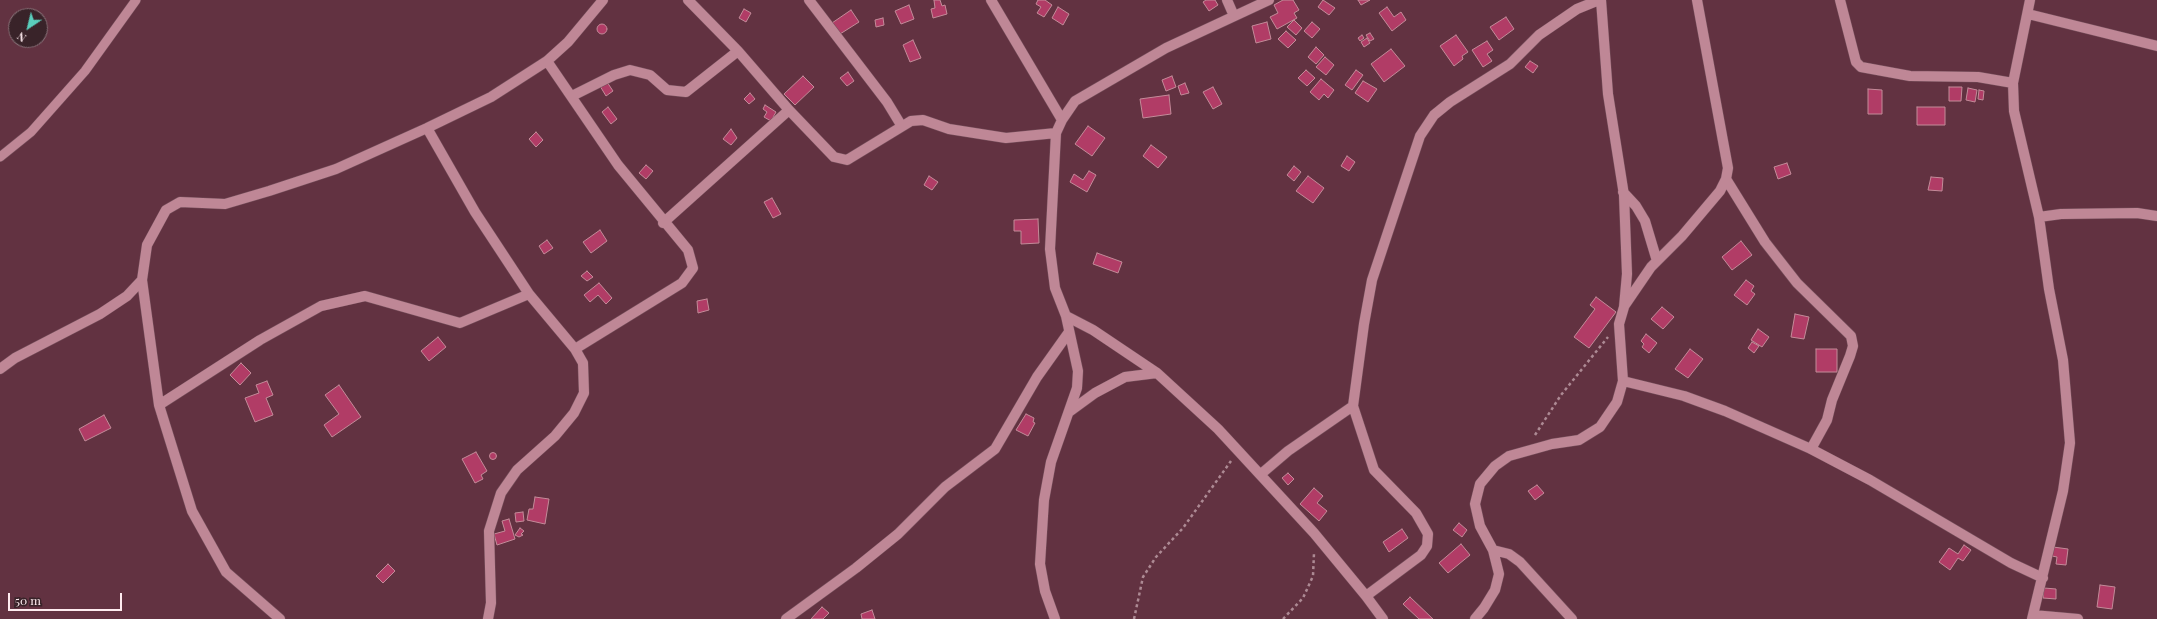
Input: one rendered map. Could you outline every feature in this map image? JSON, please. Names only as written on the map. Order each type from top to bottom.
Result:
[{"type":"street","points":[[280,619],[226,572],[192,511],[159,405],[142,280],[147,245],[166,210],[180,202],[225,204],[336,169],[491,97],[547,62],[568,42],[603,0]]},
{"type":"street","points":[[688,0],[738,51],[789,110],[834,157],[847,160],[868,149],[902,125],[911,121],[923,120],[949,129],[1006,138],[1056,133]]},
{"type":"street","points":[[809,0],[887,102],[902,125]]},
{"type":"street","points":[[991,0],[1062,120]]},
{"type":"street","points":[[1227,0],[1234,16]]},
{"type":"street","points":[[1055,619],[1045,592],[1040,564],[1044,500],[1051,462],[1077,388],[1078,371],[1066,316],[1056,288],[1050,249],[1056,133],[1062,120],[1075,101],[1166,48],[1269,0]]},
{"type":"street","points":[[1366,596],[1421,555],[1427,546],[1428,534],[1416,514],[1374,470],[1353,406],[1364,324],[1372,280],[1420,136],[1434,115],[1450,102],[1510,64],[1539,35],[1577,9],[1600,0],[1608,94],[1623,192],[1627,274],[1624,307],[1619,324],[1623,381],[1617,402],[1600,427],[1579,440],[1525,451],[1509,456],[1495,466],[1480,484],[1475,504],[1480,526],[1493,550],[1499,574],[1495,590],[1475,619]]},
{"type":"street","points":[[1624,307],[1651,267],[1720,192],[1726,179],[1728,168],[1698,0]]},
{"type":"street","points":[[1840,0],[1856,62],[1861,67],[1910,76],[1978,77],[2012,83]]},
{"type":"street","points":[[2030,0],[2012,83],[2014,111],[2039,218],[2049,289],[2063,360],[2070,443],[2063,491],[2043,578],[2032,617],[2078,619]]},
{"type":"street","points":[[2028,14],[2157,46]]},
{"type":"street","points":[[572,96],[614,75],[630,70],[650,75],[667,90],[686,92],[738,51]]},
{"type":"street","points":[[547,62],[618,164],[663,223],[688,250],[693,268],[682,283],[575,349]]},
{"type":"street","points":[[663,223],[789,110]]},
{"type":"street","points":[[427,128],[475,212],[529,294],[575,349],[583,363],[584,393],[574,413],[555,436],[517,470],[501,493],[489,531],[491,603],[488,619]]},
{"type":"street","points":[[1726,179],[1769,248],[1798,283],[1850,336],[1853,346],[1850,356],[1827,420],[1811,448]]},
{"type":"street","points":[[1623,192],[1636,206],[1645,221],[1657,261]]},
{"type":"street","points":[[2039,218],[2061,214],[2122,214],[2157,216]]},
{"type":"street","points":[[0,369],[15,358],[100,314],[127,296],[142,280]]},
{"type":"street","points":[[159,405],[260,340],[321,306],[365,296],[460,323],[529,294]]},
{"type":"street","points":[[1066,316],[1093,330],[1157,373],[1218,429],[1238,453],[1261,474],[1314,533],[1383,619]]},
{"type":"street","points":[[786,619],[862,563],[898,534],[945,487],[995,449],[1037,377],[1069,332]]},
{"type":"street","points":[[1069,412],[1094,393],[1125,377],[1157,373]]},
{"type":"street","points":[[1623,381],[1684,396],[1725,411],[1811,448],[1870,480],[2011,563],[2043,578]]},
{"type":"street","points":[[1261,474],[1288,451],[1353,406]]},
{"type":"street","points":[[1493,550],[1509,554],[1520,562],[1572,619]]},
{"type":"lane","points":[[0,157],[31,132],[85,71],[136,0]]},
{"type":"path","points":[[1525,451],[1561,395],[1619,324]]},
{"type":"path","points":[[1134,619],[1143,577],[1156,556],[1183,528],[1238,453]]},
{"type":"path","points":[[1283,619],[1303,598],[1313,576],[1314,533]]},
{"type":"building","points":[[934,0],[940,0],[942,6],[945,5],[947,14],[933,18],[931,9],[935,8]]},
{"type":"building","points":[[1038,0],[1045,0],[1052,5],[1044,17],[1037,13],[1041,7],[1036,4]]},
{"type":"building","points":[[1206,0],[1215,0],[1218,5],[1209,11],[1203,2]]},
{"type":"building","points":[[1283,0],[1293,0],[1299,10],[1294,13],[1297,18],[1277,29],[1270,17],[1278,13],[1274,5]]},
{"type":"building","points":[[1323,0],[1335,8],[1329,15],[1318,7]]},
{"type":"building","points":[[1358,0],[1370,0],[1361,5]]},
{"type":"building","points":[[909,5],[914,19],[901,24],[895,11]]},
{"type":"building","points":[[1058,7],[1069,14],[1063,25],[1052,18]]},
{"type":"building","points":[[1387,7],[1394,17],[1401,12],[1406,20],[1392,31],[1379,13]]},
{"type":"building","points":[[744,9],[751,13],[746,22],[739,18]]},
{"type":"building","points":[[851,10],[859,22],[840,34],[832,23]]},
{"type":"building","points":[[1506,17],[1514,29],[1499,40],[1490,27]]},
{"type":"building","points":[[883,18],[884,25],[876,27],[875,20]]},
{"type":"building","points":[[1294,20],[1302,28],[1296,35],[1287,27]]},
{"type":"building","points":[[1267,22],[1271,39],[1256,43],[1252,26]]},
{"type":"building","points":[[1312,22],[1320,29],[1312,38],[1304,31]]},
{"type":"building","points":[[600,24],[604,24],[606,25],[606,33],[600,34],[597,31],[597,27]]},
{"type":"building","points":[[1286,31],[1296,40],[1288,48],[1278,39]]},
{"type":"building","points":[[1370,33],[1374,39],[1370,41],[1366,35]]},
{"type":"building","points":[[1362,35],[1364,38],[1360,41],[1358,38]]},
{"type":"building","points":[[1456,35],[1468,52],[1462,56],[1463,59],[1454,66],[1440,46]]},
{"type":"building","points":[[1367,38],[1370,43],[1364,47],[1361,42]]},
{"type":"building","points":[[913,40],[921,58],[910,62],[903,45]]},
{"type":"building","points":[[1487,41],[1493,50],[1487,54],[1492,61],[1483,67],[1472,50]]},
{"type":"building","points":[[1316,47],[1324,55],[1316,64],[1308,57]]},
{"type":"building","points":[[1391,49],[1405,66],[1384,82],[1371,64]]},
{"type":"building","points":[[1325,57],[1334,65],[1326,75],[1316,67]]},
{"type":"building","points":[[1530,61],[1538,66],[1533,73],[1525,67]]},
{"type":"building","points":[[1306,70],[1315,78],[1307,86],[1298,78]]},
{"type":"building","points":[[1356,70],[1363,75],[1352,90],[1345,85]]},
{"type":"building","points":[[848,72],[854,81],[847,86],[840,78]]},
{"type":"building","points":[[803,76],[814,87],[795,105],[784,94]]},
{"type":"building","points":[[1172,76],[1176,87],[1166,91],[1162,80]]},
{"type":"building","points":[[1321,79],[1334,90],[1328,98],[1324,94],[1319,100],[1310,92]]},
{"type":"building","points":[[1363,81],[1377,89],[1368,102],[1355,93]]},
{"type":"building","points":[[607,82],[613,91],[606,96],[600,86]]},
{"type":"building","points":[[1185,83],[1189,93],[1181,95],[1178,86]]},
{"type":"building","points":[[1213,87],[1222,104],[1213,109],[1203,92]]},
{"type":"building","points":[[1949,87],[1962,87],[1961,101],[1949,101]]},
{"type":"building","points":[[1968,88],[1977,90],[1975,102],[1966,100]]},
{"type":"building","points":[[1868,89],[1882,90],[1882,114],[1868,114]]},
{"type":"building","points":[[1979,90],[1984,91],[1983,100],[1978,99]]},
{"type":"building","points":[[750,93],[755,99],[749,104],[744,99]]},
{"type":"building","points":[[1169,95],[1171,114],[1143,118],[1140,99]]},
{"type":"building","points":[[765,105],[776,112],[771,121],[764,117],[767,112],[763,109]]},
{"type":"building","points":[[608,107],[617,119],[611,124],[602,112]]},
{"type":"building","points":[[1917,107],[1945,107],[1945,125],[1917,125]]},
{"type":"building","points":[[1088,126],[1105,138],[1092,156],[1075,144]]},
{"type":"building","points":[[731,129],[737,138],[731,145],[723,139]]},
{"type":"building","points":[[536,132],[543,140],[536,147],[529,139]]},
{"type":"building","points":[[1151,145],[1167,157],[1158,168],[1143,156]]},
{"type":"building","points":[[1347,156],[1355,162],[1349,171],[1341,166]]},
{"type":"building","points":[[1787,163],[1791,174],[1778,179],[1774,167]]},
{"type":"building","points":[[646,165],[653,171],[646,179],[639,173]]},
{"type":"building","points":[[1294,166],[1301,172],[1294,181],[1287,175]]},
{"type":"building","points":[[1089,171],[1096,175],[1087,192],[1070,182],[1074,174],[1083,180]]},
{"type":"building","points":[[929,176],[938,182],[932,190],[924,185]]},
{"type":"building","points":[[1308,176],[1324,188],[1313,203],[1296,191]]},
{"type":"building","points":[[1931,177],[1943,178],[1942,191],[1928,190]]},
{"type":"building","points":[[772,198],[781,214],[773,218],[764,202]]},
{"type":"building","points":[[1038,219],[1039,243],[1021,244],[1021,231],[1014,231],[1014,220]]},
{"type":"building","points":[[600,230],[607,241],[591,253],[583,242]]},
{"type":"building","points":[[547,240],[553,248],[544,254],[539,246]]},
{"type":"building","points":[[1741,241],[1752,255],[1732,270],[1722,257]]},
{"type":"building","points":[[1097,253],[1122,262],[1118,273],[1093,264]]},
{"type":"building","points":[[587,271],[593,277],[587,281],[581,276]]},
{"type":"building","points":[[1746,280],[1754,286],[1751,291],[1755,294],[1747,305],[1734,295]]},
{"type":"building","points":[[599,283],[612,298],[606,304],[598,295],[590,302],[584,295]]},
{"type":"building","points":[[1596,297],[1616,312],[1589,348],[1574,337],[1595,309],[1590,305]]},
{"type":"building","points":[[707,299],[709,310],[698,313],[697,301]]},
{"type":"building","points":[[1662,307],[1674,317],[1663,329],[1651,319]]},
{"type":"building","points":[[1795,314],[1809,317],[1804,339],[1791,337]]},
{"type":"building","points":[[1758,329],[1769,337],[1762,347],[1751,340]]},
{"type":"building","points":[[1646,334],[1657,343],[1649,353],[1642,347],[1644,344],[1641,341]]},
{"type":"building","points":[[438,337],[446,347],[429,361],[421,351]]},
{"type":"building","points":[[1752,342],[1759,346],[1754,353],[1748,348]]},
{"type":"building","points":[[1690,349],[1703,359],[1688,378],[1675,369]]},
{"type":"building","points":[[1816,349],[1837,349],[1837,372],[1816,372]]},
{"type":"building","points":[[241,363],[251,373],[240,385],[230,375]]},
{"type":"building","points":[[267,381],[273,395],[266,398],[273,415],[255,422],[245,398],[259,393],[256,385]]},
{"type":"building","points":[[339,385],[361,417],[332,437],[324,425],[339,414],[325,395]]},
{"type":"building","points":[[1026,414],[1034,418],[1033,422],[1035,423],[1028,436],[1016,430]]},
{"type":"building","points":[[104,415],[111,428],[85,441],[79,429]]},
{"type":"building","points":[[476,452],[487,471],[481,475],[483,479],[475,483],[462,459]]},
{"type":"building","points":[[493,452],[496,453],[496,459],[493,460],[490,459],[489,456],[490,453]]},
{"type":"building","points":[[1288,473],[1294,479],[1288,485],[1282,478]]},
{"type":"building","points":[[1537,485],[1544,493],[1535,500],[1528,491]]},
{"type":"building","points":[[1314,488],[1323,496],[1317,503],[1327,511],[1319,521],[1300,504]]},
{"type":"building","points":[[535,497],[549,499],[545,524],[527,520],[529,509],[533,509]]},
{"type":"building","points":[[523,512],[524,521],[516,522],[515,513]]},
{"type":"building","points":[[509,519],[515,539],[497,545],[494,534],[505,531],[502,521]]},
{"type":"building","points":[[1459,523],[1467,530],[1462,537],[1453,530]]},
{"type":"building","points":[[520,528],[524,531],[521,534],[523,535],[519,537],[515,535]]},
{"type":"building","points":[[1402,529],[1408,538],[1389,552],[1383,542]]},
{"type":"building","points":[[1461,544],[1470,555],[1448,573],[1439,563]]},
{"type":"building","points":[[1964,545],[1971,550],[1963,561],[1958,558],[1950,570],[1939,562],[1949,548],[1958,554]]},
{"type":"building","points":[[2053,547],[2068,549],[2066,565],[2056,564],[2057,557],[2052,556]]},
{"type":"building","points":[[388,564],[395,571],[383,583],[376,576]]},
{"type":"building","points":[[2100,585],[2115,587],[2112,609],[2097,607]]},
{"type":"building","points":[[2044,588],[2056,589],[2056,599],[2043,598]]},
{"type":"building","points":[[1410,597],[1433,619],[1419,619],[1403,604]]},
{"type":"building","points":[[822,607],[829,613],[823,619],[811,619]]},
{"type":"building","points":[[872,610],[875,619],[862,619],[861,614]]}]
